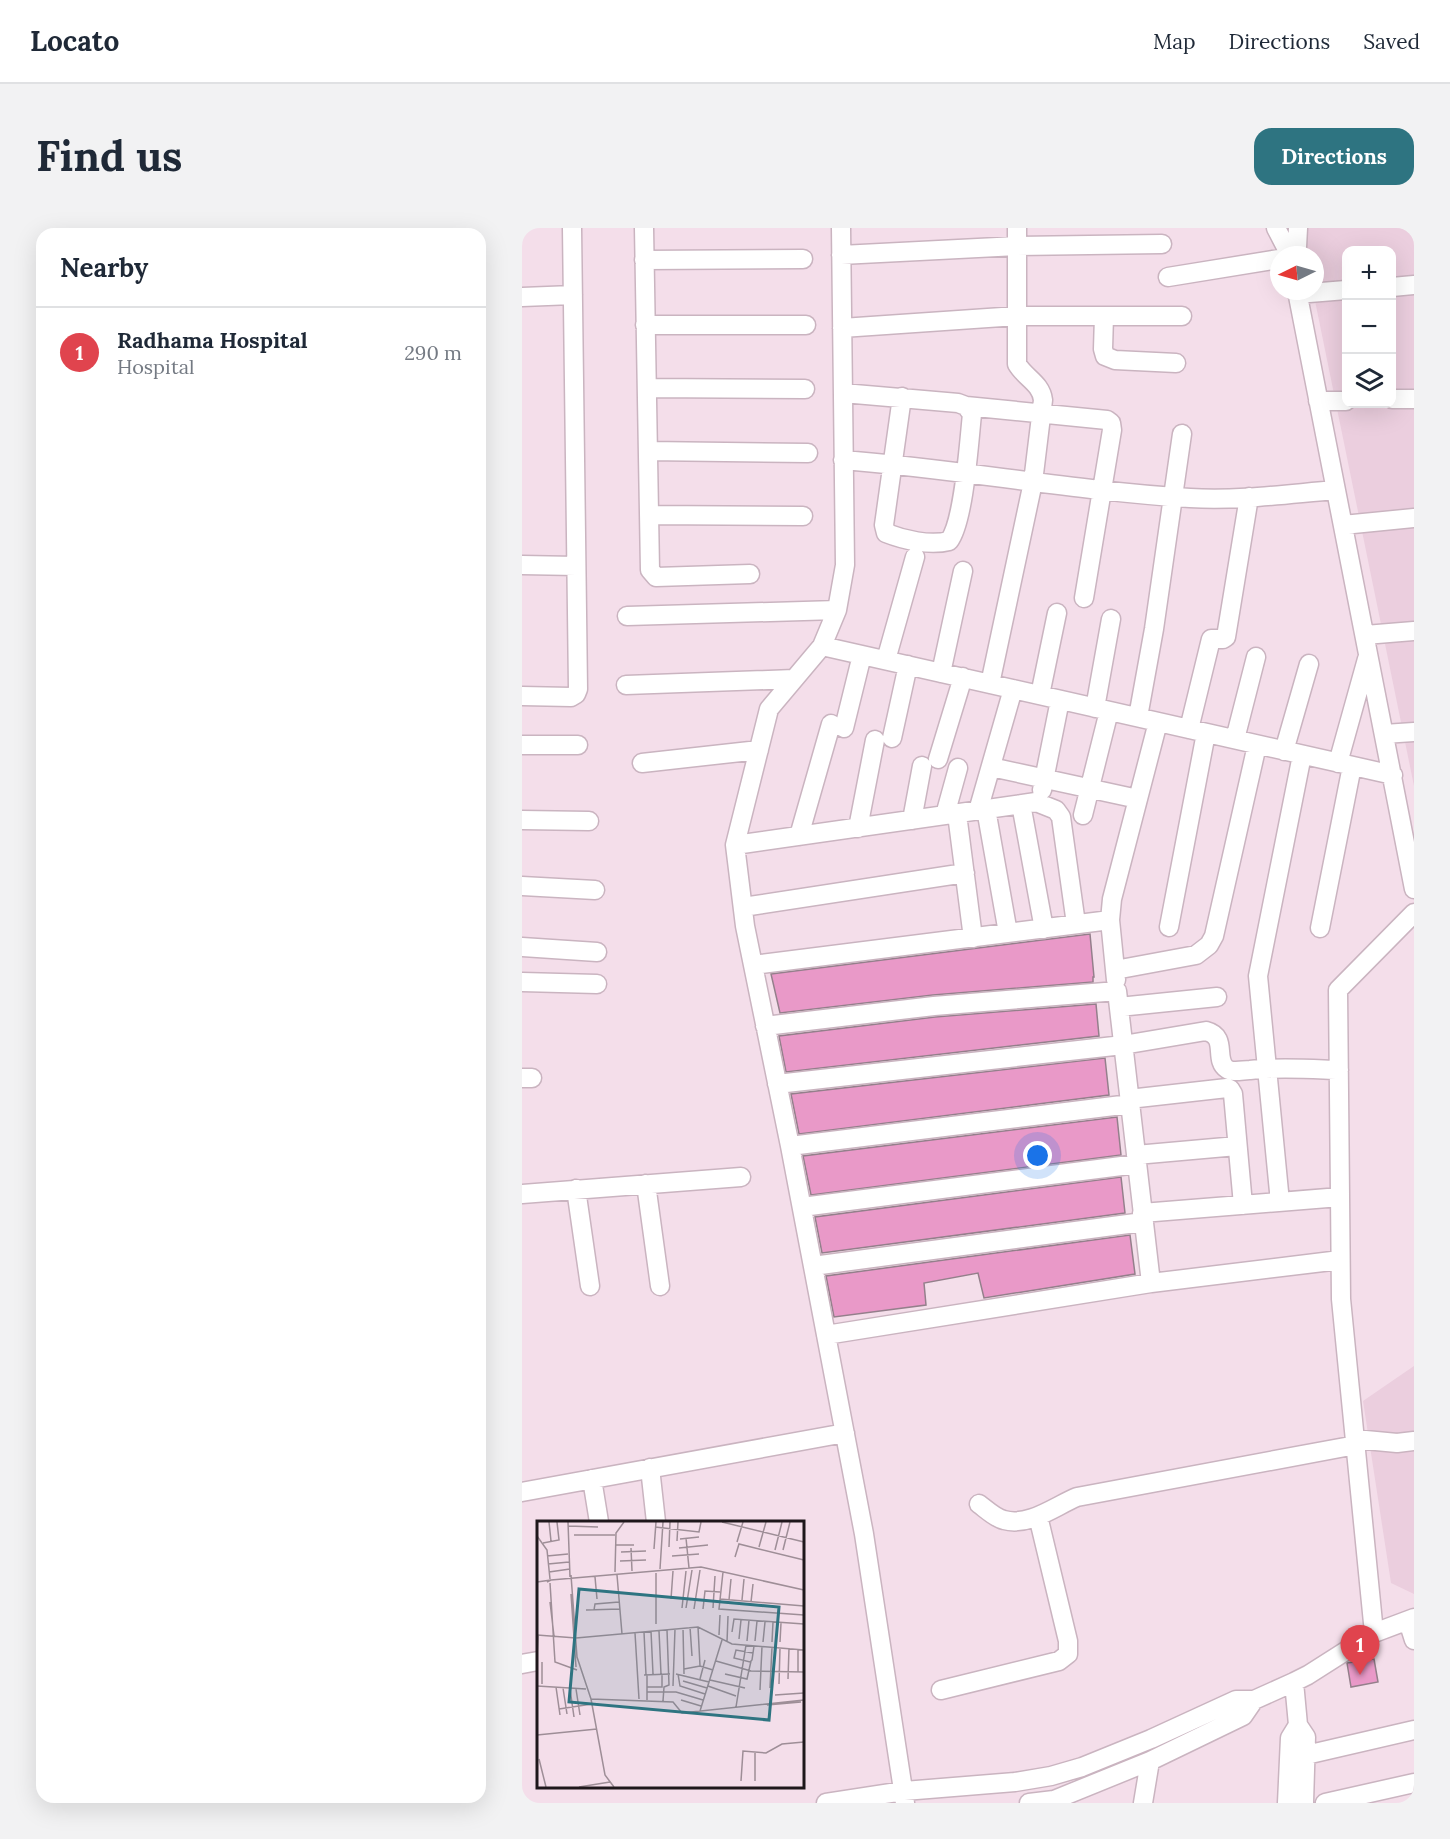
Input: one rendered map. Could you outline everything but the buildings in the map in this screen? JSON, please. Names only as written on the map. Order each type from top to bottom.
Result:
[{"type":"street","points":[[522,696],[571,697],[576,694],[578,688],[572,228]]},
{"type":"street","points":[[644,228],[650,570],[656,577],[750,574]]},
{"type":"street","points":[[841,228],[845,566],[837,610],[822,646],[769,709],[735,845],[742,907],[864,1534],[904,1797]]},
{"type":"street","points":[[990,684],[1033,482],[1043,400],[1040,388],[1021,372],[1017,364],[1017,228]]},
{"type":"street","points":[[1276,228],[1286,246]]},
{"type":"street","points":[[1297,246],[1298,228]]},
{"type":"street","points":[[841,255],[1017,246],[1162,244]]},
{"type":"street","points":[[644,260],[803,259]]},
{"type":"street","points":[[1168,277],[1270,260]]},
{"type":"street","points":[[1396,286],[1414,285]]},
{"type":"street","points":[[1324,291],[1342,290]]},
{"type":"street","points":[[522,297],[573,295]]},
{"type":"street","points":[[1299,300],[1384,734],[1409,834],[1414,889]]},
{"type":"street","points":[[842,328],[1017,316],[1182,316]]},
{"type":"street","points":[[1104,316],[1103,349],[1105,356],[1115,360],[1176,363]]},
{"type":"street","points":[[645,325],[806,325]]},
{"type":"street","points":[[646,388],[805,388]]},
{"type":"street","points":[[843,393],[958,403],[966,406],[1107,420],[1112,423],[1084,598]]},
{"type":"street","points":[[902,397],[884,525],[886,533],[939,544],[949,542],[953,537],[966,474],[972,414],[966,406]]},
{"type":"street","points":[[1396,399],[1414,399]]},
{"type":"street","points":[[1318,401],[1342,400]]},
{"type":"street","points":[[1138,717],[1182,434]]},
{"type":"street","points":[[648,451],[808,453]]},
{"type":"street","points":[[843,460],[1173,496],[1249,497],[1336,490]]},
{"type":"street","points":[[1169,927],[1210,641],[1214,638],[1226,637],[1249,497]]},
{"type":"street","points":[[649,515],[803,516]]},
{"type":"street","points":[[1343,525],[1414,518]]},
{"type":"street","points":[[886,660],[915,557]]},
{"type":"street","points":[[522,566],[576,566]]},
{"type":"street","points":[[941,673],[963,571]]},
{"type":"street","points":[[627,616],[837,610]]},
{"type":"street","points":[[1040,695],[1057,613]]},
{"type":"street","points":[[1083,815],[1102,709],[1111,619]]},
{"type":"street","points":[[1365,635],[1414,631]]},
{"type":"street","points":[[822,646],[1393,775]]},
{"type":"street","points":[[1320,928],[1345,764],[1368,654]]},
{"type":"street","points":[[799,836],[862,655]]},
{"type":"street","points":[[1236,740],[1256,657]]},
{"type":"street","points":[[1280,1202],[1258,975],[1309,664]]},
{"type":"street","points":[[858,828],[908,665]]},
{"type":"street","points":[[912,820],[930,763],[963,677]]},
{"type":"street","points":[[626,685],[794,679]]},
{"type":"street","points":[[1008,933],[982,810],[991,767],[1013,689]]},
{"type":"street","points":[[735,845],[1029,803],[1040,797],[1060,700]]},
{"type":"street","points":[[1150,1282],[1110,920],[1112,899],[1158,722]]},
{"type":"street","points":[[1384,734],[1414,732]]},
{"type":"street","points":[[522,745],[578,744]]},
{"type":"street","points":[[1115,970],[1196,955],[1209,945],[1214,936],[1257,745]]},
{"type":"street","points":[[642,763],[759,750]]},
{"type":"street","points":[[991,767],[1138,798]]},
{"type":"street","points":[[958,768],[951,814],[964,873],[973,938]]},
{"type":"street","points":[[1029,803],[1056,810],[1061,817],[1077,924]]},
{"type":"street","points":[[1029,803],[1044,929]]},
{"type":"street","points":[[522,820],[589,821]]},
{"type":"street","points":[[742,907],[964,873]]},
{"type":"street","points":[[522,886],[595,890]]},
{"type":"street","points":[[1374,1633],[1341,1299],[1338,990],[1414,913]]},
{"type":"street","points":[[753,965],[1110,920]]},
{"type":"street","points":[[522,947],[597,952]]},
{"type":"street","points":[[522,982],[597,984]]},
{"type":"street","points":[[765,1026],[934,1006],[1217,997]]},
{"type":"street","points":[[777,1084],[1123,1045],[1206,1031],[1214,1033],[1218,1039],[1223,1064],[1228,1069],[1235,1071],[1268,1068],[1339,1070]]},
{"type":"street","points":[[790,1146],[1227,1088],[1233,1094],[1243,1205]]},
{"type":"street","points":[[802,1207],[1237,1146]]},
{"type":"street","points":[[522,1194],[741,1177]]},
{"type":"street","points":[[646,1184],[660,1286]]},
{"type":"street","points":[[576,1189],[590,1286]]},
{"type":"street","points":[[813,1266],[1143,1218],[1243,1205],[1340,1197]]},
{"type":"street","points":[[826,1335],[1150,1282],[1341,1260]]},
{"type":"street","points":[[522,1491],[845,1433]]},
{"type":"street","points":[[979,1504],[1002,1520],[1017,1521],[1038,1516],[1077,1497],[1355,1442],[1414,1441]]},
{"type":"street","points":[[650,1468],[656,1521]]},
{"type":"street","points":[[592,1479],[600,1521]]},
{"type":"street","points":[[941,1690],[1059,1661],[1068,1654],[1068,1641],[1038,1516]]},
{"type":"street","points":[[826,1803],[904,1797],[1051,1776],[1082,1767],[1151,1739],[1236,1700],[1254,1700],[1308,1675],[1374,1633],[1411,1619],[1414,1640]]},
{"type":"street","points":[[522,1664],[537,1661]]},
{"type":"street","points":[[1294,1682],[1298,1725],[1306,1737],[1304,1803]]},
{"type":"street","points":[[1029,1803],[1054,1800],[1150,1761],[1243,1716],[1254,1700]]},
{"type":"street","points":[[1287,1803],[1290,1738],[1298,1725]]},
{"type":"street","points":[[1306,1755],[1414,1730]]},
{"type":"street","points":[[1143,1803],[1150,1761]]},
{"type":"street","points":[[1325,1803],[1414,1783]]},
{"type":"shaded area","points":[[1301,228],[1414,228],[1414,786],[1315,300],[1324,300],[1324,246],[1304,246]]},
{"type":"shaded area","points":[[1414,1366],[1414,1594],[1391,1583],[1363,1401]]},
{"type":"place","name":"Radhama Hospital","points":[[1360,1675]]}]
